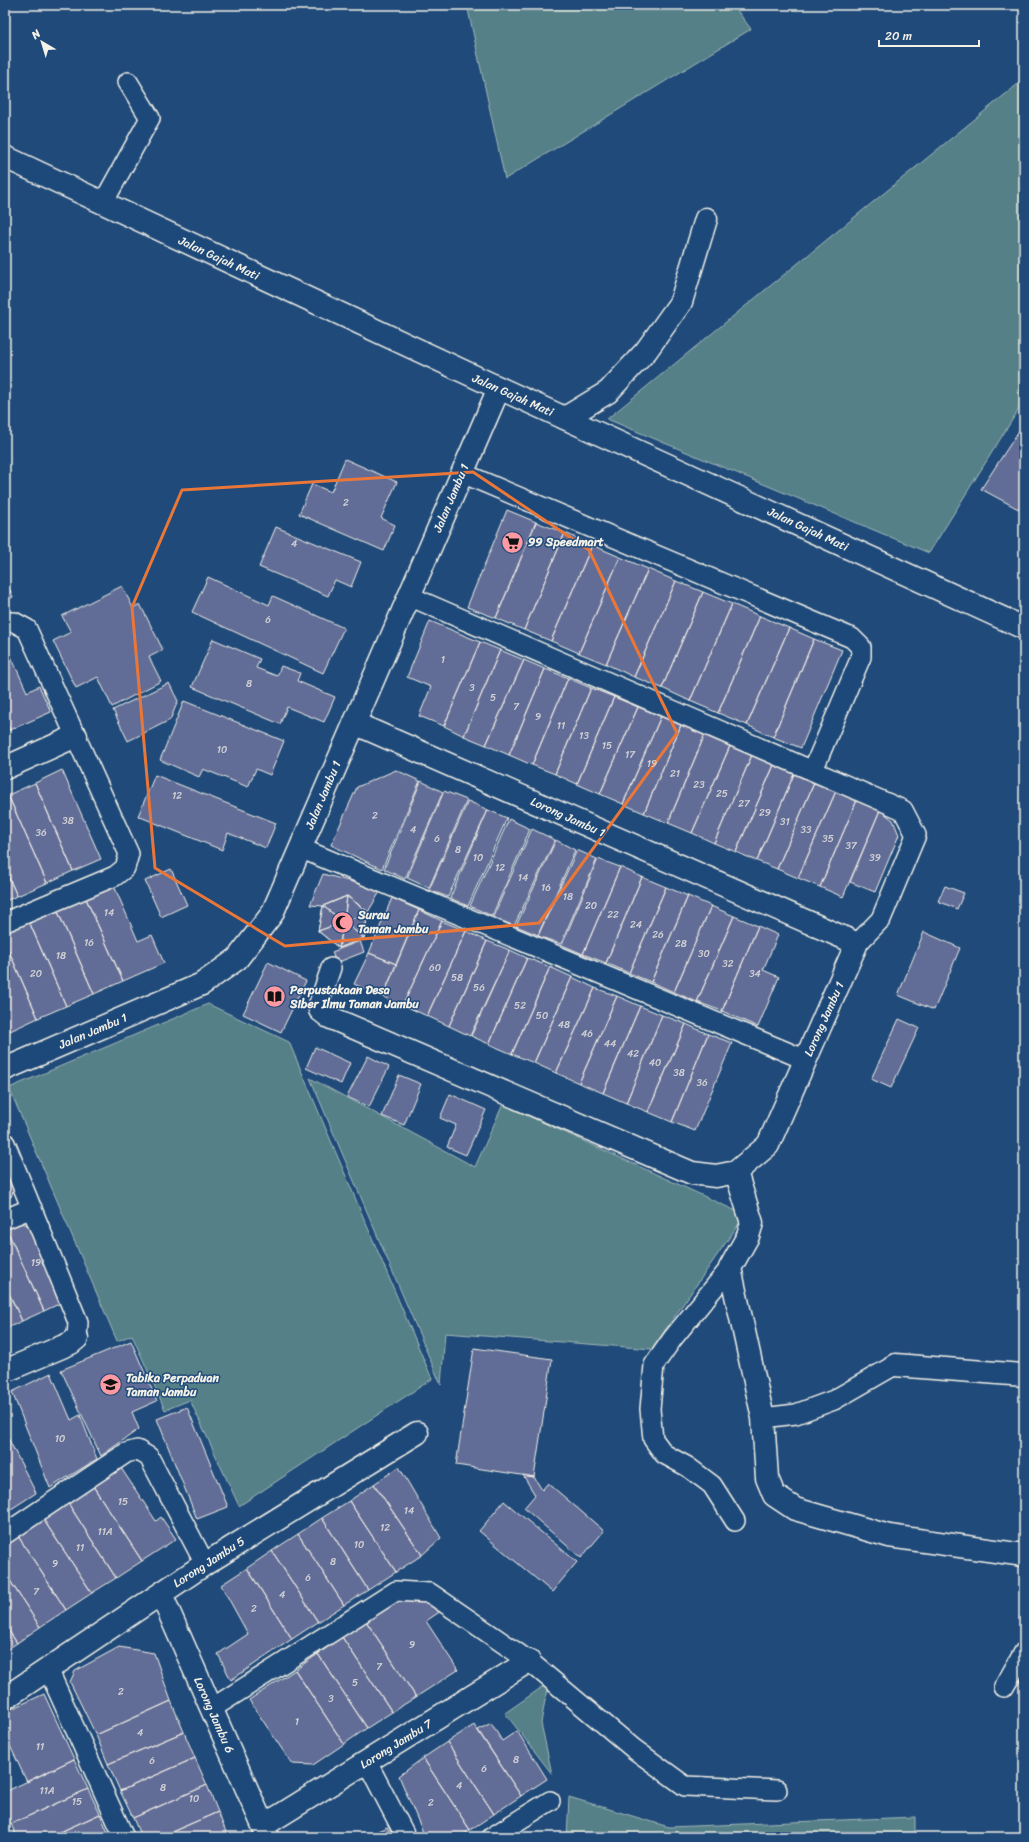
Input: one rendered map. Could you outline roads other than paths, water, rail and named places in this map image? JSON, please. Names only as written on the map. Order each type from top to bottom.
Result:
[{"type":"street","name":"Jalan Gajah Mati","points":[[5,157],[499,388],[1024,628]]},
{"type":"street","points":[[565,418],[608,392],[646,351],[677,308],[681,302],[706,219]]},
{"type":"street","name":"Jalan Jambu 1","points":[[5,1069],[202,984],[237,959],[272,914],[499,388]]},
{"type":"street","name":"Lorong Jambu 1","points":[[320,1010],[329,1018],[692,1173],[716,1176],[736,1172],[768,1145],[856,945],[849,940],[354,723]]},
{"type":"street","points":[[5,768],[76,736]]},
{"type":"street","points":[[736,1172],[752,1224],[748,1236],[730,1268],[763,1418],[767,1478],[774,1494],[796,1509],[889,1536],[1024,1556]]},
{"type":"street","points":[[5,1371],[71,1344],[76,1338]]},
{"type":"street","points":[[894,1365],[1024,1375]]},
{"type":"street","name":"Lorong Jambu 5","points":[[5,1698],[205,1564],[417,1433]]},
{"type":"street","name":"Lorong Jambu 6","points":[[160,1594],[266,1831]]},
{"type":"street","name":"Lorong Jambu 7","points":[[266,1831],[367,1762],[529,1661]]},
{"type":"lane","points":[[103,203],[150,118],[128,82]]},
{"type":"lane","points":[[462,473],[852,638],[861,647],[861,657],[813,770]]},
{"type":"lane","points":[[409,596],[903,810],[916,835],[881,919],[856,945]]},
{"type":"lane","points":[[5,622],[14,622],[27,629],[129,854],[125,868],[115,876],[5,922]]},
{"type":"lane","points":[[300,848],[806,1060]]},
{"type":"lane","points":[[320,1010],[319,1003],[331,968]]},
{"type":"lane","points":[[5,1143],[78,1322],[76,1338]]},
{"type":"lane","points":[[5,1219],[32,1208]]},
{"type":"lane","points":[[730,1268],[654,1365],[650,1409],[653,1439],[664,1454],[688,1467],[712,1485],[735,1521]]},
{"type":"lane","points":[[763,1418],[796,1414],[834,1400],[894,1365]]},
{"type":"lane","points":[[5,1534],[126,1453],[138,1450],[148,1456],[205,1564]]},
{"type":"lane","points":[[211,1709],[396,1591],[430,1593],[529,1661],[634,1749],[685,1786],[777,1790]]},
{"type":"lane","points":[[1004,1687],[1024,1652]]},
{"type":"lane","points":[[48,1669],[124,1837]]},
{"type":"lane","points":[[367,1762],[406,1837]]},
{"type":"lane","points":[[492,1837],[550,1801]]},
{"type":"place","name":"99 Speedmart","points":[[513,542]]},
{"type":"place","name":"Surau Taman Jambu","points":[[343,922]]},
{"type":"place","name":"Perpustakaan Desa Siber Ilmu Taman Jambu","points":[[274,997]]},
{"type":"place","name":"Tabika Perpaduan Taman Jambu","points":[[110,1385]]}]
